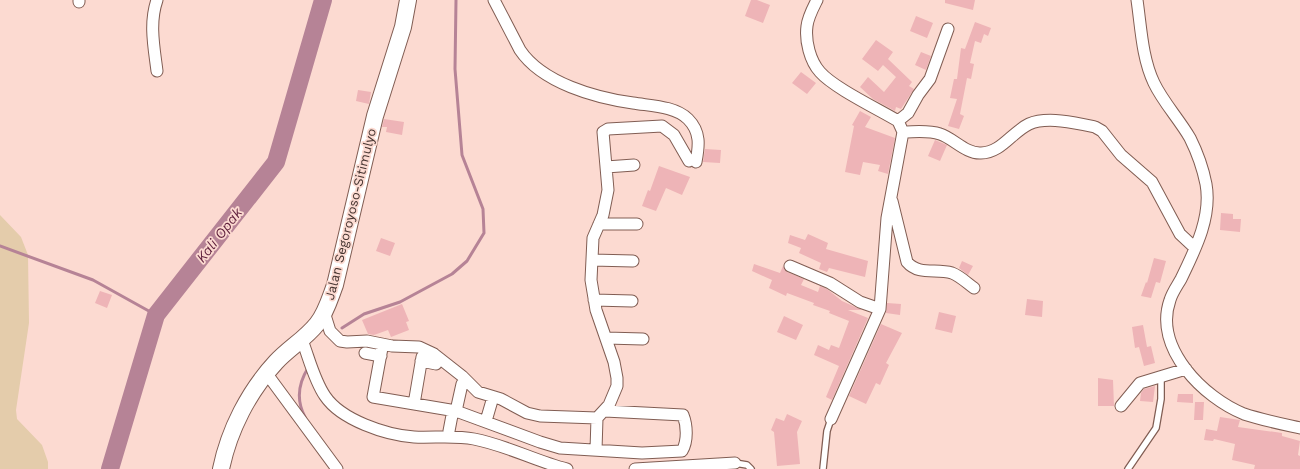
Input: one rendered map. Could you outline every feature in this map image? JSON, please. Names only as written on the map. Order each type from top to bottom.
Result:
[{"type":"main road","name":"Jalan Segoroyoso-Sitimulyo","points":[[221,469],[235,426],[248,398],[277,361],[318,324],[335,285],[375,116],[403,27],[408,0]]},
{"type":"street","points":[[156,71],[152,40],[153,12],[157,0]]},
{"type":"street","points":[[494,0],[508,30],[524,57],[538,70],[558,82],[584,91],[632,103],[662,107],[674,111],[688,119],[700,142],[693,162],[674,135],[662,126],[608,129],[603,132],[608,190],[603,215],[593,238],[591,280],[594,300],[614,362],[617,378],[614,394],[601,415],[596,450]]},
{"type":"street","points":[[816,0],[807,24],[806,34],[813,59],[820,72],[831,82],[898,121],[903,132],[886,226],[880,309],[830,419]]},
{"type":"street","points":[[1137,0],[1148,70],[1154,84],[1190,139],[1206,185],[1207,208],[1203,226],[1195,248],[1170,301],[1167,320],[1168,334],[1176,355],[1186,369],[1214,397],[1243,413],[1300,428]]},
{"type":"street","points":[[898,121],[908,112],[930,79],[948,29]]},
{"type":"street","points":[[903,132],[939,134],[979,154],[997,149],[1021,129],[1030,124],[1041,121],[1096,127],[1102,131],[1121,155],[1152,182],[1176,227],[1195,248]]},
{"type":"street","points":[[606,167],[634,165]]},
{"type":"street","points":[[891,198],[907,262],[912,268],[920,271],[951,273],[974,288]]},
{"type":"street","points":[[599,224],[637,224]]},
{"type":"street","points":[[592,260],[633,261]]},
{"type":"street","points":[[790,266],[830,283],[860,302],[880,309]]},
{"type":"street","points":[[594,300],[632,301]]},
{"type":"street","points":[[324,312],[330,331],[340,341],[367,341],[392,346],[420,347],[434,354],[462,376],[475,390],[483,395],[494,397],[536,416],[683,415],[686,422],[685,446],[682,451],[667,453],[560,448],[455,411],[373,397],[381,352],[365,353]]},
{"type":"street","points":[[606,338],[643,339]]},
{"type":"street","points":[[302,340],[325,396],[332,406],[345,415],[364,424],[396,434],[473,439],[566,469]]},
{"type":"street","points":[[414,404],[422,359],[436,364]]},
{"type":"street","points":[[1121,406],[1140,383],[1186,369]]},
{"type":"street","points":[[267,374],[337,469]]},
{"type":"street","points":[[449,431],[462,384]]},
{"type":"street","points":[[486,421],[494,397]]},
{"type":"street","points":[[635,469],[735,463]]},
{"type":"lane","points":[[1128,469],[1156,428],[1161,399],[1161,376]]},
{"type":"lane","points":[[823,469],[827,431],[830,419]]},
{"type":"lane","points":[[735,463],[748,465],[752,469]]},
{"type":"shaded area","points":[[0,215],[21,237],[28,255],[29,323],[16,410],[17,419],[42,445],[48,462],[48,469],[0,469]]},
{"type":"building","points":[[751,0],[757,0],[770,5],[763,23],[745,16]]},
{"type":"building","points":[[945,0],[975,0],[973,10],[945,3]]},
{"type":"building","points":[[916,16],[933,23],[927,38],[910,31]]},
{"type":"building","points":[[975,22],[991,28],[988,36],[984,34],[981,43],[975,41],[970,63],[974,64],[971,79],[967,78],[960,114],[964,116],[959,129],[948,126],[957,99],[950,98],[954,79],[957,79],[961,48],[965,49]]},
{"type":"building","points":[[876,40],[893,52],[888,59],[912,82],[909,86],[914,89],[901,109],[896,107],[895,111],[873,99],[860,87],[868,77],[884,92],[896,77],[883,65],[878,71],[862,59]]},
{"type":"building","points":[[921,52],[931,56],[926,70],[915,65]]},
{"type":"building","points":[[801,72],[816,83],[807,94],[792,83]]},
{"type":"building","points":[[358,90],[371,92],[369,104],[356,101]]},
{"type":"building","points":[[860,111],[871,117],[865,127],[895,138],[888,174],[878,171],[880,165],[863,162],[860,175],[845,172],[854,126],[852,125]]},
{"type":"building","points":[[384,119],[404,122],[402,135],[386,132],[387,127],[382,127]]},
{"type":"building","points":[[935,140],[947,145],[940,161],[928,156]]},
{"type":"building","points":[[705,149],[721,150],[720,163],[703,162]]},
{"type":"building","points":[[659,166],[690,177],[682,195],[666,188],[656,211],[642,206],[648,190],[650,191]]},
{"type":"building","points":[[1221,213],[1233,214],[1233,219],[1241,219],[1240,232],[1220,230]]},
{"type":"building","points":[[808,234],[828,243],[826,249],[868,261],[865,277],[829,268],[827,272],[819,269],[821,263],[799,253],[801,248],[788,243],[790,235],[805,240]]},
{"type":"building","points":[[381,238],[395,243],[390,256],[376,251]]},
{"type":"building","points":[[1154,258],[1166,261],[1160,283],[1156,282],[1151,298],[1141,296],[1146,282],[1147,283]]},
{"type":"building","points":[[962,261],[973,266],[968,275],[959,268]]},
{"type":"building","points":[[754,264],[780,273],[783,266],[787,272],[804,279],[801,285],[818,292],[820,286],[827,289],[842,301],[862,310],[848,310],[868,318],[832,400],[826,397],[839,366],[814,355],[818,345],[829,350],[831,345],[839,348],[849,321],[829,313],[830,311],[813,305],[814,303],[787,293],[786,296],[769,288],[772,280],[752,271]]},
{"type":"building","points":[[100,291],[112,295],[107,308],[95,303]]},
{"type":"building","points":[[1027,299],[1043,301],[1042,317],[1025,315]]},
{"type":"building","points":[[887,303],[901,304],[900,315],[886,313]]},
{"type":"building","points":[[402,304],[409,321],[406,322],[409,330],[391,337],[388,330],[374,335],[368,334],[362,320]]},
{"type":"building","points":[[939,312],[956,316],[952,333],[935,329]]},
{"type":"building","points":[[784,316],[803,325],[796,340],[777,332]]},
{"type":"building","points":[[881,324],[902,333],[886,363],[889,365],[880,385],[876,383],[866,404],[849,396]]},
{"type":"building","points":[[1143,325],[1147,347],[1151,346],[1155,363],[1144,366],[1139,347],[1135,348],[1132,327]]},
{"type":"building","points":[[1098,378],[1113,380],[1114,406],[1098,406]]},
{"type":"building","points":[[1155,386],[1153,402],[1140,401],[1141,393],[1144,389]]},
{"type":"building","points":[[1178,394],[1193,394],[1193,403],[1177,402]]},
{"type":"building","points":[[1195,402],[1204,402],[1203,420],[1194,420]]},
{"type":"building","points":[[787,414],[802,421],[797,432],[800,464],[777,466],[774,432],[771,430],[776,418],[784,421]]},
{"type":"building","points":[[1220,417],[1240,420],[1238,427],[1282,433],[1282,436],[1300,441],[1298,455],[1300,456],[1300,469],[1254,469],[1255,465],[1232,460],[1235,444],[1214,439],[1213,441],[1204,440],[1206,429],[1217,431]]},
{"type":"waterway","name":"Kali Opak","points":[[110,469],[156,315],[276,162],[323,0]]},
{"type":"waterway","points":[[342,328],[364,314],[400,302],[452,274],[467,261],[484,233],[483,209],[462,155],[455,69],[456,0]]},
{"type":"waterway","points":[[0,246],[93,280],[156,315]]},
{"type":"waterway","points":[[305,417],[300,404],[299,392],[302,380],[308,368]]}]
